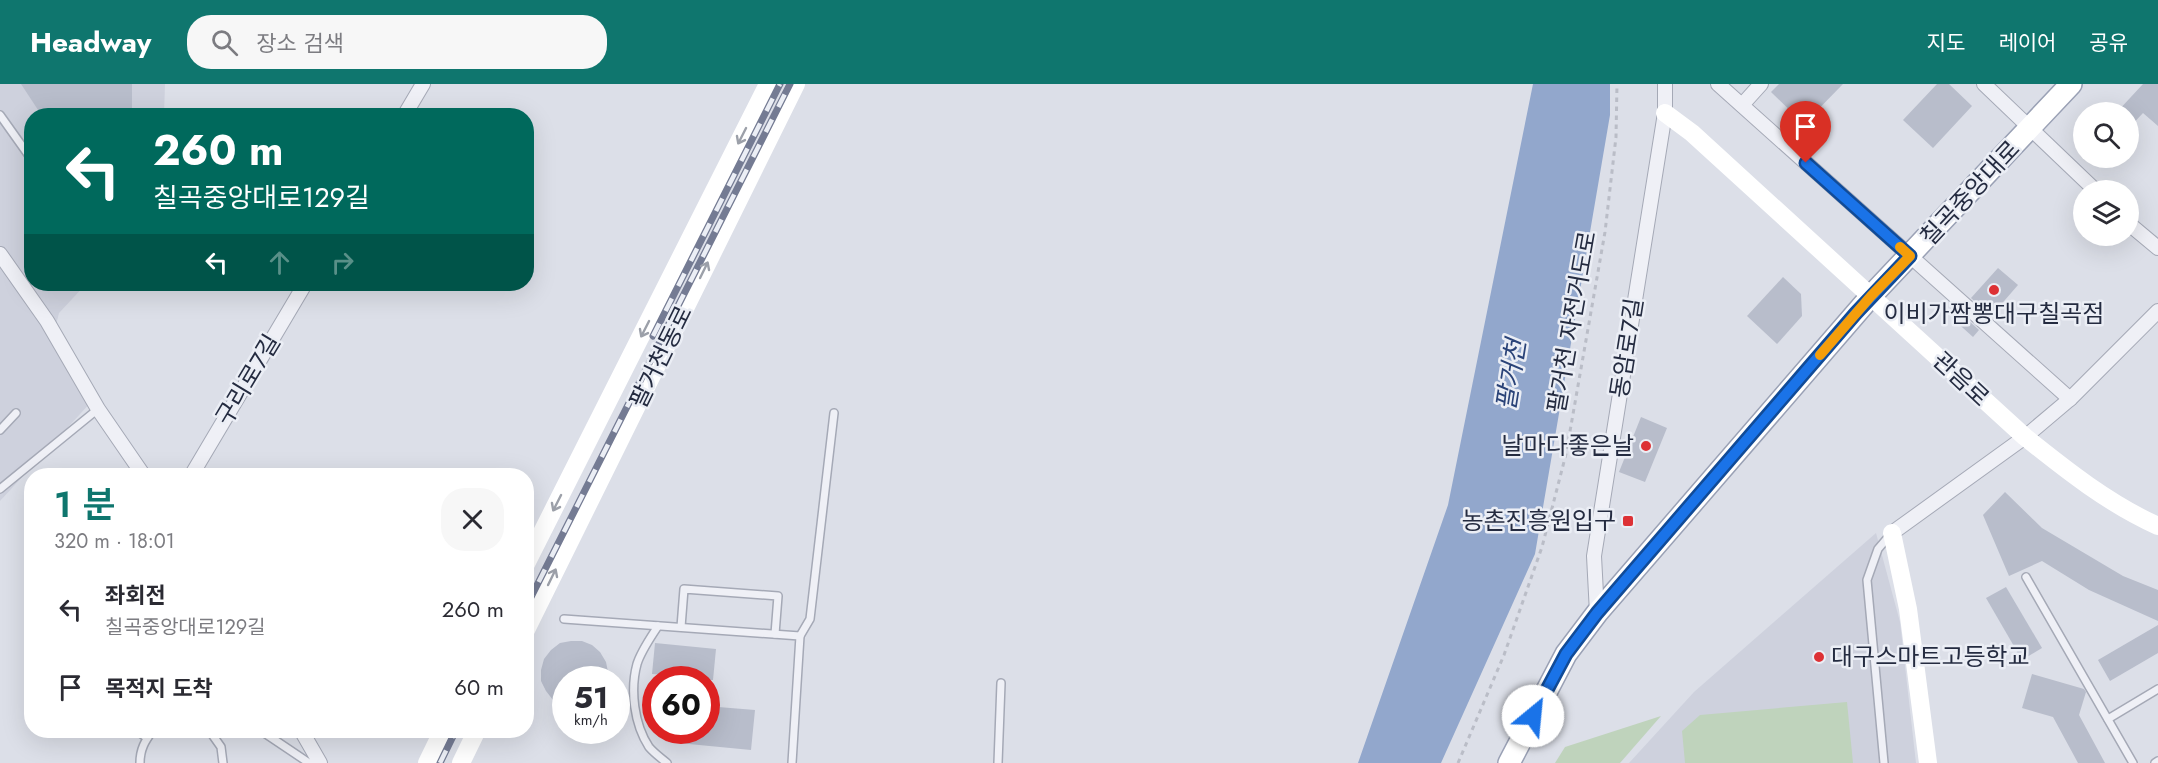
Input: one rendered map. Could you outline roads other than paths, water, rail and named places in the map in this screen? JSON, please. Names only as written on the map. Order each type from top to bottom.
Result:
[{"type":"main road","name":"칠곡중앙대로","points":[[1509,763],[1566,654],[1597,613],[1871,296],[2071,84]]},
{"type":"street","points":[[409,108],[423,84]]},
{"type":"street","name":"팔거천동로","points":[[534,548],[768,84]]},
{"type":"street","name":"팔거천동로","points":[[534,614],[796,84]]},
{"type":"street","name":"동암로7길","points":[[1597,613],[1594,555],[1665,113],[1665,84]]},
{"type":"street","points":[[1718,84],[2070,399]]},
{"type":"street","points":[[1742,105],[1761,84]]},
{"type":"street","points":[[1983,84],[2031,128]]},
{"type":"street","name":"관음로","points":[[1665,113],[1692,133],[2025,437],[2076,478],[2158,526]]},
{"type":"street","name":"칠곡중앙대로","points":[[2031,128],[2085,180]]},
{"type":"street","points":[[2139,232],[2158,248]]},
{"type":"street","points":[[0,254],[24,288]]},
{"type":"street","points":[[26,291],[47,321],[98,409],[139,468]]},
{"type":"street","name":"구리로7길","points":[[196,468],[301,291]]},
{"type":"street","points":[[1928,763],[1908,609],[1892,533],[2025,437],[2070,399],[2158,311]]},
{"type":"street","points":[[306,738],[320,763]]},
{"type":"street","points":[[426,763],[439,738]]},
{"type":"street","points":[[461,763],[473,738]]},
{"type":"lane","points":[[0,115],[24,149]]},
{"type":"lane","points":[[26,468],[98,409]]},
{"type":"lane","points":[[792,763],[800,636],[810,619],[834,412]]},
{"type":"lane","points":[[0,430],[16,413]]},
{"type":"lane","points":[[0,489],[24,469]]},
{"type":"lane","points":[[1884,763],[1867,580],[1878,549],[1892,533]]},
{"type":"lane","points":[[2025,577],[2133,763]]},
{"type":"lane","points":[[681,627],[684,589],[778,596],[775,634]]},
{"type":"lane","points":[[564,619],[800,636]]},
{"type":"lane","points":[[658,626],[638,662],[634,687],[635,706],[640,728],[650,747],[667,763]]},
{"type":"lane","points":[[998,763],[1001,683]]},
{"type":"lane","points":[[2108,719],[2158,689]]},
{"type":"lane","points":[[140,763],[140,754],[147,738]]},
{"type":"lane","points":[[215,738],[221,747],[223,763]]},
{"type":"lane","points":[[272,738],[309,763]]},
{"type":"water","name":"팔거천","points":[[1533,84],[1610,84],[1610,115],[1535,554],[1441,763],[1358,763],[1448,505]]},
{"type":"railway","points":[[653,336],[780,84]]},
{"type":"railway","points":[[534,591],[790,84]]},
{"type":"railway","points":[[440,763],[452,738]]},
{"type":"place","name":"이비가짬뽕대구칠곡점","points":[[1994,290]]},
{"type":"place","name":"날마다좋은날","points":[[1646,446]]},
{"type":"place","name":"농촌진흥원입구","points":[[1628,521]]},
{"type":"place","name":"대구스마트고등학교","points":[[1819,657]]}]
